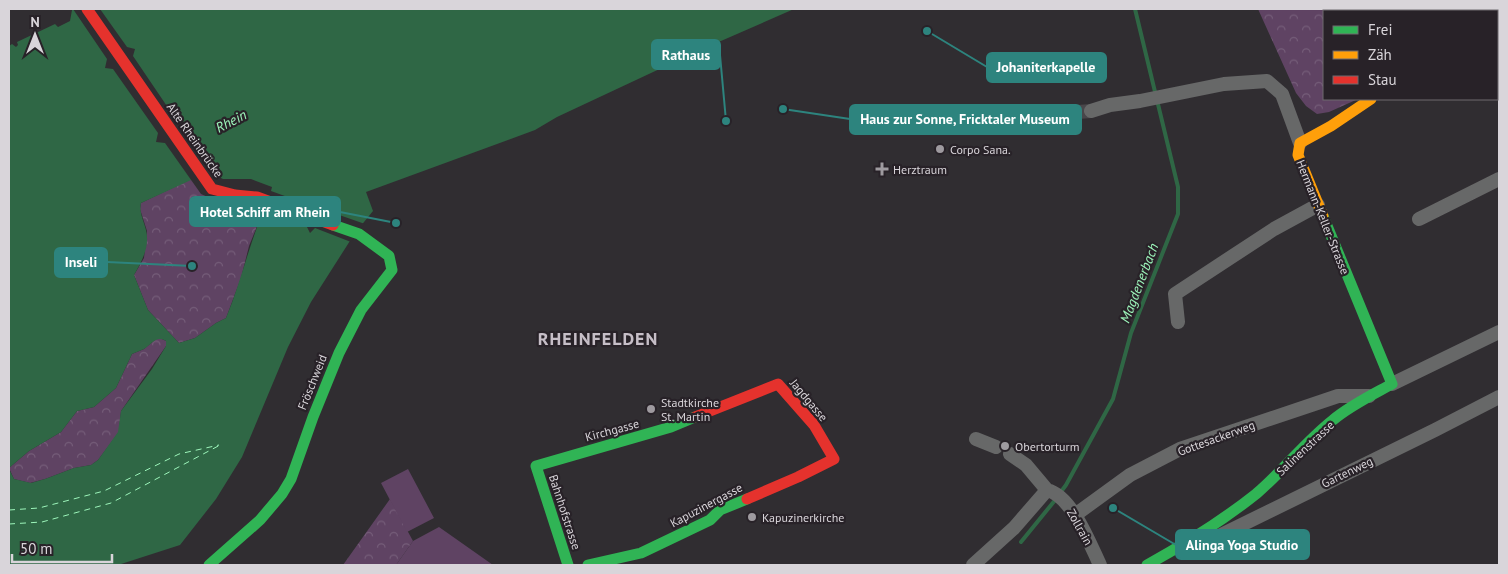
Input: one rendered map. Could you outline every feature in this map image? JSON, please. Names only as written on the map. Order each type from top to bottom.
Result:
[{"type":"street","name":"Alte Rheinbrücke","points":[[87,9],[212,189],[235,195],[257,197],[355,233],[389,256]]},
{"type":"street","name":"Hermann-Keller-Strasse","points":[[1090,111],[1110,105],[1224,84],[1267,81],[1282,94],[1300,143],[1298,155],[1392,384]]},
{"type":"street","points":[[1300,143],[1331,126],[1370,100]]},
{"type":"street","points":[[1419,219],[1499,179]]},
{"type":"street","points":[[1178,322],[1175,294],[1274,229],[1318,205]]},
{"type":"street","name":"Fröschweid","points":[[208,565],[273,507],[292,479],[313,417],[339,352],[361,310],[392,270],[389,256]]},
{"type":"street","name":"Salinenstrasse","points":[[1147,565],[1193,540],[1256,493],[1328,424],[1370,396],[1499,332]]},
{"type":"street","name":"Jagdgasse","points":[[778,384],[814,424],[834,459]]},
{"type":"street","name":"Kirchgasse","points":[[536,466],[672,427],[778,384]]},
{"type":"street","name":"Gottesackerweg","points":[[1075,515],[1130,475],[1180,449],[1338,396],[1370,396]]},
{"type":"street","name":"Gartenweg","points":[[1193,540],[1217,537],[1499,397]]},
{"type":"street","points":[[976,439],[996,447]]},
{"type":"street","name":"Zollrain","points":[[1010,454],[1026,465],[1050,491],[1065,502],[1075,515],[1100,565]]},
{"type":"street","name":"Kapuzinergasse","points":[[588,565],[641,553],[710,520],[720,510],[798,477],[834,459]]},
{"type":"street","name":"Bahnhofstrasse","points":[[536,466],[568,565]]},
{"type":"street","points":[[973,565],[1014,528],[1050,491]]},
{"type":"green space","points":[[1258,9],[1467,9],[1323,10],[1323,100],[1356,100],[1329,112],[1317,114],[1306,106],[1296,93]]},
{"type":"green space","points":[[191,179],[262,214],[249,246],[241,278],[226,318],[195,338],[179,343],[148,310],[134,275],[144,258],[147,231],[140,209],[141,203]]},
{"type":"green space","points":[[156,339],[166,341],[166,346],[121,411],[119,432],[98,460],[91,465],[74,468],[30,483],[14,479],[9,468],[29,451],[61,432],[77,411],[94,407],[116,388],[132,354],[144,349]]},
{"type":"green space","points":[[408,469],[434,518],[407,532],[381,483]]},
{"type":"green space","points":[[390,499],[413,541],[396,565],[343,565]]},
{"type":"green space","points":[[439,527],[493,565],[396,565],[413,541]]},
{"type":"water","name":"Rhein","points":[[794,9],[698,51],[557,117],[535,130],[366,192],[373,211],[355,233],[311,302],[288,347],[242,457],[216,499],[180,545],[118,565],[9,565],[9,469],[14,479],[31,483],[74,468],[91,465],[98,460],[118,432],[121,411],[152,369],[166,346],[166,341],[159,339],[132,354],[116,388],[94,407],[77,411],[61,432],[29,451],[9,468],[9,46],[12,44],[16,47],[18,45],[17,42],[55,24],[58,27],[70,21],[72,10]],"holes":[[[191,180],[262,214],[226,318],[195,338],[179,343],[148,310],[134,275],[142,259],[147,242],[141,203]]]},
{"type":"pier","points":[[73,9],[100,9],[127,47],[135,49],[133,56],[177,121],[185,122],[184,131],[216,178],[251,179],[272,187],[271,191],[315,207],[320,204],[322,209],[365,224],[351,242],[315,228],[310,233],[307,227],[255,210],[246,210],[219,202],[201,194],[165,143],[156,142],[158,133],[113,69],[105,68],[107,59]]},
{"type":"waterway","name":"Magdenerbach","points":[[1060,493],[1113,399],[1131,333],[1178,214],[1178,187],[1135,9]]},
{"type":"waterway","name":"Magdenerbach","points":[[1021,542],[1056,499]]},
{"type":"ferry route","points":[[9,524],[42,522],[111,503],[222,444]]},
{"type":"ferry route","points":[[9,510],[39,508],[104,491],[179,454],[219,445]]},
{"type":"tunnel","points":[[1078,112],[1091,111]]},
{"type":"traffic: fast","points":[[1147,565],[1230,514],[1266,485],[1333,420],[1354,405],[1392,384],[1323,216]]},
{"type":"traffic: fast","points":[[209,565],[260,520],[282,494],[291,479],[313,417],[339,353],[361,310],[392,270],[389,256],[359,234],[333,225]]},
{"type":"traffic: fast","points":[[568,565],[536,466],[671,427],[695,417]]},
{"type":"traffic: fast","points":[[588,565],[641,553],[710,520],[720,510],[747,499]]},
{"type":"traffic: slow","points":[[1323,216],[1298,155],[1300,143],[1331,126],[1370,100]]},
{"type":"traffic: jam","points":[[87,9],[212,189],[235,195],[257,197],[333,225]]},
{"type":"traffic: jam","points":[[695,417],[778,384],[814,425],[834,459],[747,499]]},
{"type":"place","name":"Johaniterkapelle","points":[[927,31]]},
{"type":"place","name":"Haus zur Sonne, Fricktaler Museum","points":[[783,109]]},
{"type":"place","name":"Rathaus","points":[[726,121]]},
{"type":"place","name":"Corpo Sana.","points":[[940,149]]},
{"type":"place","name":"Herztraum","points":[[882,169]]},
{"type":"place","name":"Hotel Schiff am Rhein","points":[[396,223]]},
{"type":"place","name":"Inseli","points":[[192,266]]},
{"type":"place","name":"Stadtkirche St. Martin","points":[[651,409]]},
{"type":"place","name":"Obertorturm","points":[[1005,446]]},
{"type":"place","name":"Alinga Yoga Studio","points":[[1113,508]]},
{"type":"place","name":"Kapuzinerkirche","points":[[752,517]]},
{"type":"district","name":"RHEINFELDEN","points":[[598,338]]}]
